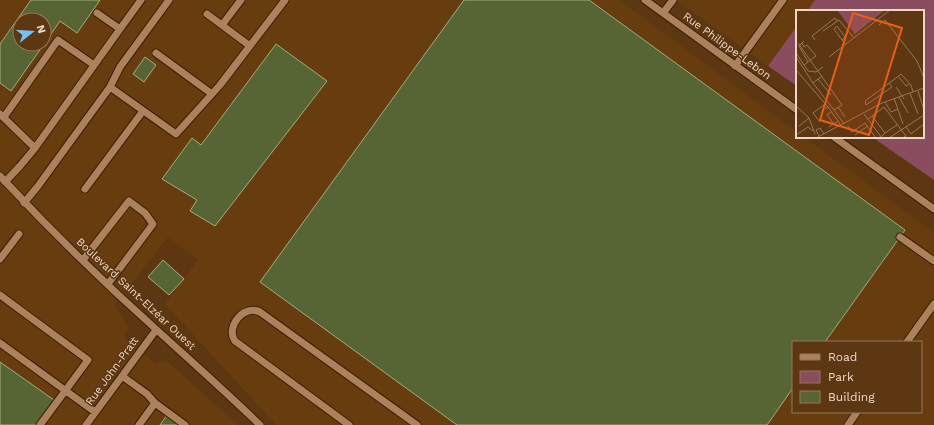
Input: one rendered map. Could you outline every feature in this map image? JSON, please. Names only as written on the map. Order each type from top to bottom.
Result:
[{"type":"street","points":[[3,179],[35,148],[141,0]]},
{"type":"street","points":[[24,203],[110,87],[120,67],[169,0]]},
{"type":"street","points":[[222,26],[241,0]]},
{"type":"street","points":[[110,87],[176,134],[212,94],[285,0]]},
{"type":"street","name":"Rue Philippe-Lebon","points":[[645,0],[796,109]]},
{"type":"street","points":[[663,13],[673,0]]},
{"type":"street","points":[[735,66],[783,0]]},
{"type":"street","points":[[97,13],[120,29]]},
{"type":"street","points":[[207,14],[250,46]]},
{"type":"street","points":[[35,148],[2,115],[58,40],[94,65]]},
{"type":"street","points":[[156,53],[212,94]]},
{"type":"street","points":[[85,189],[143,111]]},
{"type":"street","points":[[835,138],[934,209]]},
{"type":"street","name":"Boulevard Saint-Elzéar Ouest","points":[[3,179],[24,203],[156,330],[260,425]]},
{"type":"street","points":[[83,260],[129,201],[145,214],[153,224],[108,284]]},
{"type":"street","points":[[0,259],[19,234]]},
{"type":"street","points":[[900,237],[934,261]]},
{"type":"street","points":[[0,295],[88,360],[40,425]]},
{"type":"street","points":[[908,341],[934,304]]},
{"type":"street","points":[[349,425],[235,341],[232,335],[232,328],[244,312],[254,310],[260,312],[417,425]]},
{"type":"street","name":"Rue John-Pratt","points":[[86,425],[156,330]]},
{"type":"street","points":[[0,343],[95,412]]},
{"type":"street","points":[[122,376],[147,394],[155,404],[185,425]]},
{"type":"street","points":[[139,425],[155,404]]},
{"type":"street","points":[[848,425],[856,413]]},
{"type":"shaded area","points":[[0,0],[619,0],[796,131],[796,138],[805,138],[934,233],[934,425],[276,425],[165,304],[198,260],[168,237],[115,305],[128,326],[124,337],[156,364],[166,360],[238,425],[0,425]]},
{"type":"shaded area","points":[[676,0],[815,0],[808,10],[796,10],[796,27],[768,66]]},
{"type":"green space","points":[[815,0],[934,0],[934,180],[873,138],[924,138],[924,10],[808,10]]},
{"type":"green space","points":[[796,27],[796,85],[768,66]]},
{"type":"building","points":[[31,0],[100,0],[77,33],[60,21],[52,32],[52,12],[23,12]]},
{"type":"building","points":[[464,0],[589,0],[905,230],[826,341],[792,341],[792,389],[767,425],[457,425],[260,282]]},
{"type":"building","points":[[12,27],[12,52],[38,52],[11,91],[0,83],[0,44]]},
{"type":"building","points":[[276,44],[327,81],[215,226],[190,211],[197,200],[162,179],[192,138],[201,145]]},
{"type":"building","points":[[145,57],[156,65],[144,82],[133,74]]},
{"type":"building","points":[[163,260],[184,279],[169,295],[148,277]]},
{"type":"building","points":[[0,362],[54,400],[38,425],[0,425]]},
{"type":"building","points":[[167,415],[181,425],[160,425]]}]
